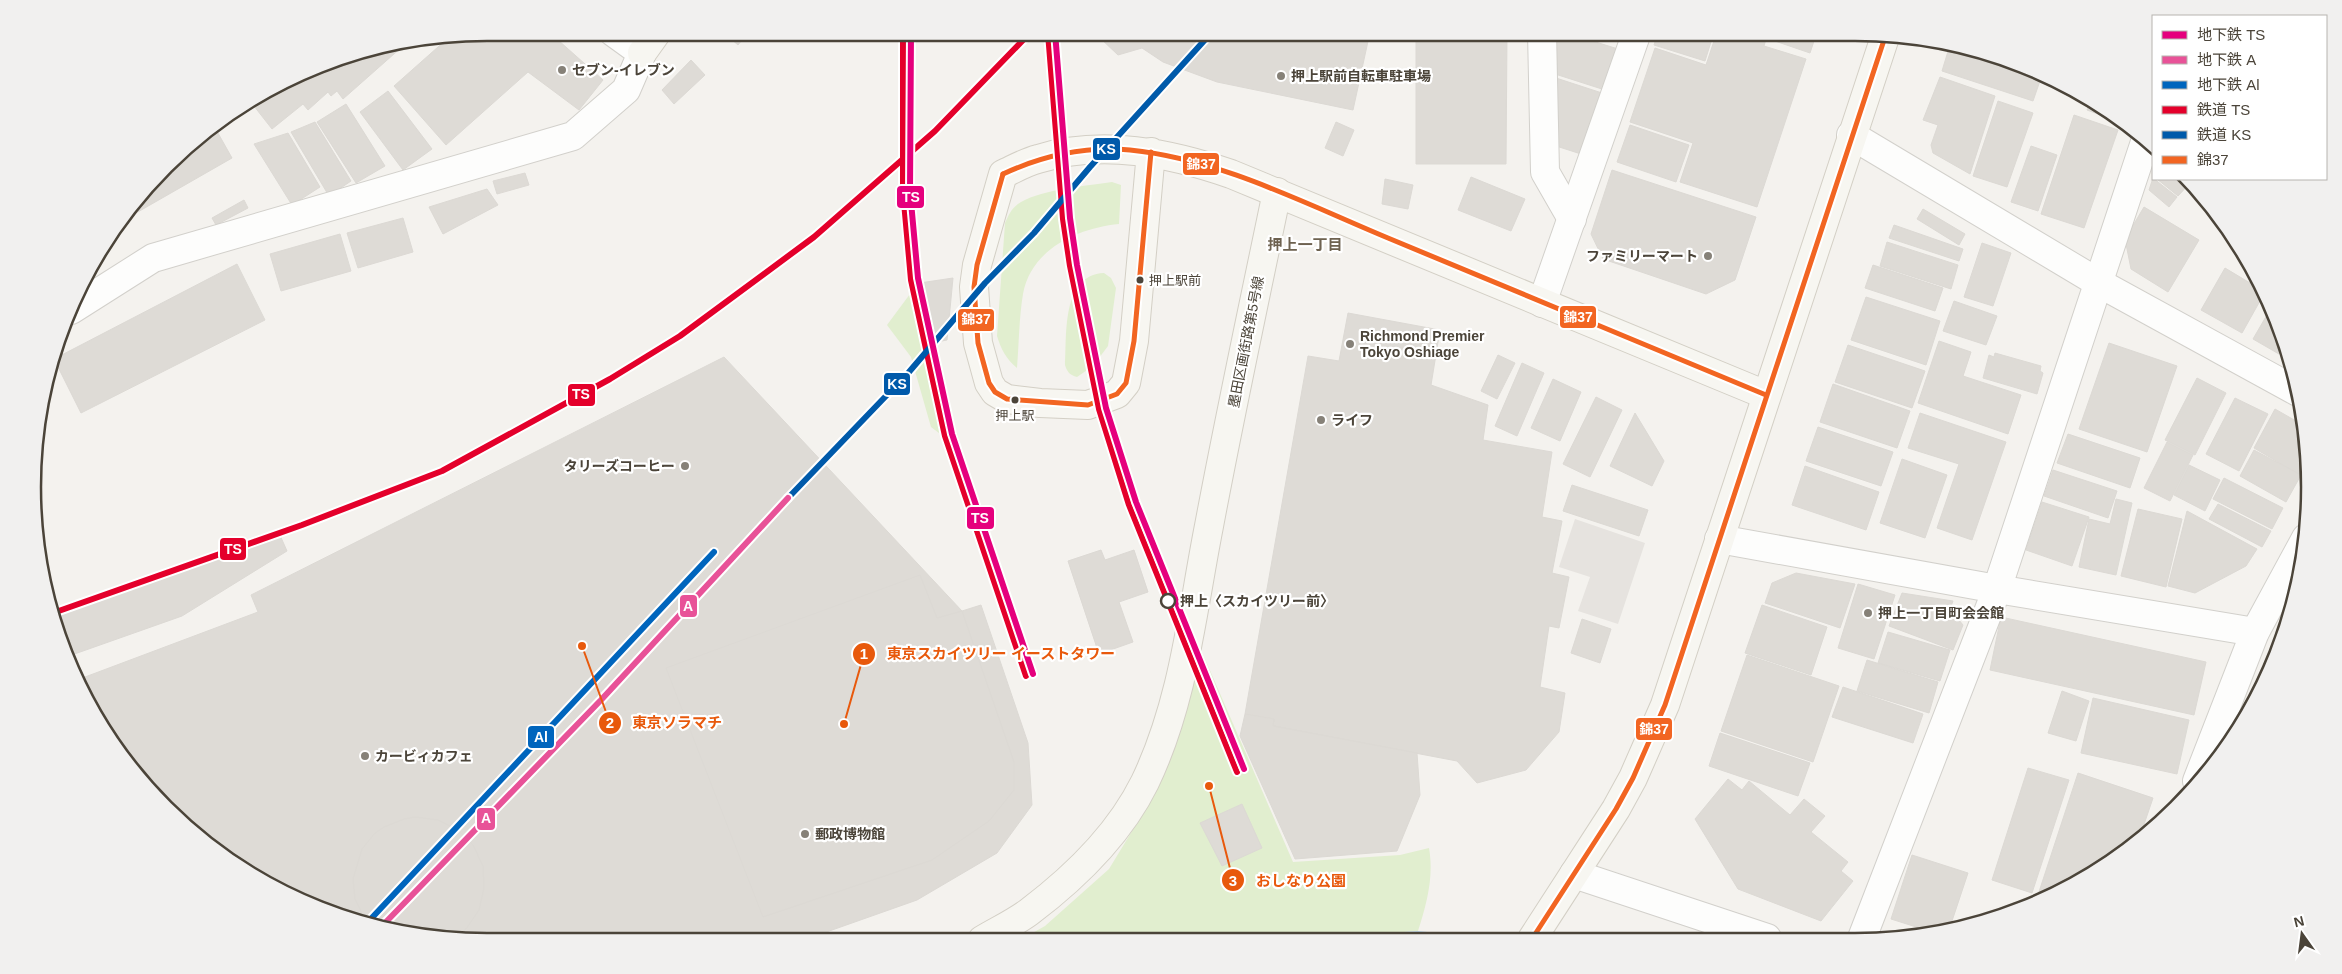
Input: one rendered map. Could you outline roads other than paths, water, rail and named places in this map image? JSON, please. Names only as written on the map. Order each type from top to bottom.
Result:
[{"type":"street","points":[[1542,41],[1545,172],[1572,219]]},
{"type":"street","points":[[1542,302],[1634,41]]},
{"type":"street","points":[[1538,930],[1606,826],[1637,768],[1665,705],[1851,135],[1883,42]]},
{"type":"street","points":[[81,303],[153,258],[573,136],[626,90],[650,43]]},
{"type":"street","points":[[1851,135],[2099,283],[2289,387]]},
{"type":"street","points":[[1864,933],[1997,589],[2143,147]]},
{"type":"street","points":[[1151,152],[1134,341],[1126,383],[1117,394],[1088,405],[1040,403],[1007,399],[995,392],[989,383],[978,343],[974,288],[977,265],[1003,174],[1036,159],[1067,152],[1111,150],[1151,152],[1197,162],[1277,192],[1766,395]]},
{"type":"street","name":"墨田区画街路第5号線","points":[[994,933],[1027,913],[1066,881],[1100,847],[1145,783],[1163,737],[1180,684],[1208,527],[1277,192]]},
{"type":"street","points":[[1719,539],[1997,589],[2256,632]]},
{"type":"street","points":[[2202,767],[2256,632],[2294,560]]},
{"type":"street","points":[[1574,874],[1751,933]]},
{"type":"water","points":[[1418,931],[1437,933],[1390,933]]},
{"type":"metro line","name":"TS","points":[[911,41],[910,191],[918,278],[952,434],[1033,674]]},
{"type":"metro line","name":"TS","points":[[1056,41],[1070,218],[1077,265],[1106,408],[1136,502],[1244,769]]},
{"type":"metro line","name":"A","points":[[387,921],[601,700],[788,498]]},
{"type":"metro line","name":"Al","points":[[372,918],[714,552]]},
{"type":"rail line","name":"TS","points":[[903,41],[903,191],[911,280],[945,436],[1026,676]]},
{"type":"rail line","name":"TS","points":[[59,611],[302,525],[442,471],[610,379],[680,336],[814,237],[935,131],[1022,41]]},
{"type":"rail line","name":"TS","points":[[1049,41],[1063,219],[1070,266],[1099,409],[1129,505],[1237,772]]},
{"type":"rail line","name":"KS","points":[[788,498],[909,372],[985,283],[1034,233],[1090,167],[1204,41]]},
{"type":"place","name":"セブン-イレブン","points":[[562,70]]},
{"type":"place","name":"押上駅前自転車駐車場","points":[[1281,76]]},
{"type":"place","name":"ファミリーマート","points":[[1708,256]]},
{"type":"place","name":"押上駅前","points":[[1140,280]]},
{"type":"place","name":"Richmond Premier Tokyo Oshiage","points":[[1350,344]]},
{"type":"place","name":"押上駅","points":[[1015,400]]},
{"type":"place","name":"ライフ","points":[[1321,420]]},
{"type":"place","name":"タリーズコーヒー","points":[[685,466]]},
{"type":"place","name":"押上〈スカイツリー前〉","points":[[1168,601]]},
{"type":"place","name":"押上一丁目町会会館","points":[[1868,613]]},
{"type":"place","name":"東京ソラマチ","points":[[582,646]]},
{"type":"place","name":"東京スカイツリー イーストタワー","points":[[844,724]]},
{"type":"place","name":"カービィカフェ","points":[[365,756]]},
{"type":"place","name":"おしなり公園","points":[[1209,786]]},
{"type":"place","name":"郵政博物館","points":[[805,834]]},
{"type":"district","name":"押上一丁目","points":[[1305,244]]}]
